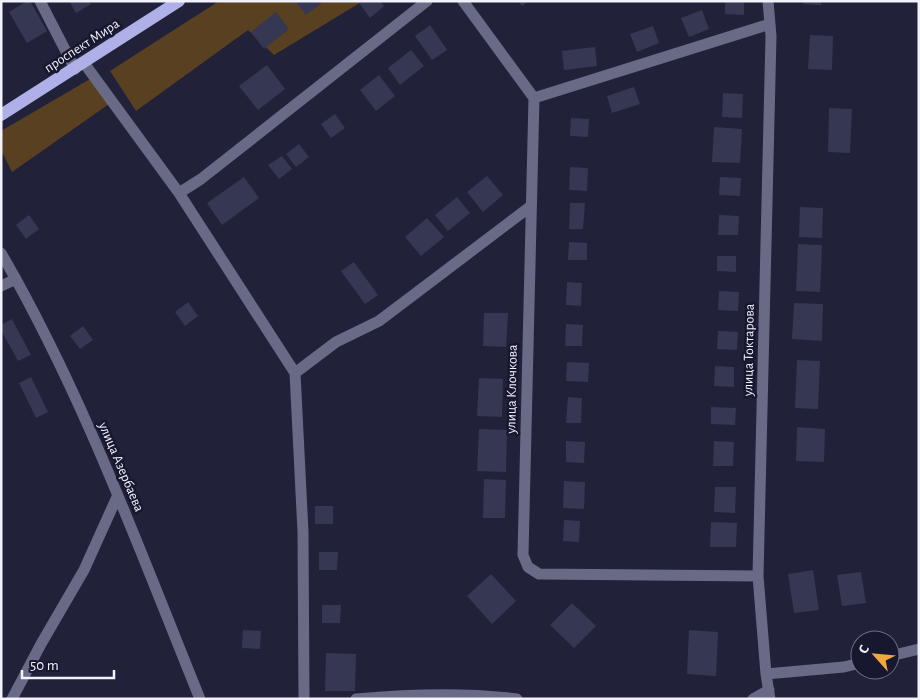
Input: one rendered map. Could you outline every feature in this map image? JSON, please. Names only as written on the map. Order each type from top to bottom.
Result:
[{"type":"main road","name":"проспект Мира","points":[[1,115],[80,66],[178,1]]},
{"type":"street","points":[[40,1],[80,66],[179,193],[295,373],[303,532],[304,699]]},
{"type":"street","points":[[179,193],[201,178],[427,1]]},
{"type":"street","points":[[463,1],[534,98],[770,24]]},
{"type":"street","name":"улица Токтарова","points":[[768,1],[771,36],[758,576],[769,694]]},
{"type":"street","name":"улица Клочкова","points":[[534,98],[523,555],[528,567],[539,574],[758,576]]},
{"type":"street","points":[[295,373],[336,342],[380,321],[532,206]]},
{"type":"street","name":"улица Азербаева","points":[[1,253],[70,386],[200,699]]},
{"type":"street","points":[[1,286],[16,279]]},
{"type":"street","points":[[12,699],[84,570],[117,497]]},
{"type":"street","points":[[900,654],[919,649]]},
{"type":"street","points":[[766,674],[850,666]]},
{"type":"street","points":[[356,699],[423,694],[486,695],[517,699]]},
{"type":"street","points":[[753,699],[769,694]]},
{"type":"shaded area","points":[[219,1],[363,1],[274,55],[248,30],[136,111],[110,71]]},
{"type":"shaded area","points":[[90,79],[109,104],[12,172],[1,150],[1,131]]},
{"type":"building","points":[[30,1],[47,31],[27,43],[9,12]]},
{"type":"building","points":[[69,1],[89,1],[91,4],[76,13]]},
{"type":"building","points":[[295,1],[324,1],[306,15]]},
{"type":"building","points":[[361,1],[380,1],[384,6],[370,18],[359,3]]},
{"type":"building","points":[[518,1],[528,1],[522,6]]},
{"type":"building","points":[[725,1],[744,1],[744,15],[725,14]]},
{"type":"building","points":[[804,1],[821,1],[821,5],[803,4]]},
{"type":"building","points":[[702,10],[709,29],[689,37],[681,18]]},
{"type":"building","points":[[276,12],[289,29],[264,49],[251,32]]},
{"type":"building","points":[[430,25],[447,50],[432,60],[415,36]]},
{"type":"building","points":[[653,26],[659,43],[637,52],[630,34]]},
{"type":"building","points":[[810,35],[833,36],[832,70],[808,69]]},
{"type":"building","points":[[595,47],[597,66],[564,70],[562,51]]},
{"type":"building","points":[[411,50],[424,66],[400,85],[388,68]]},
{"type":"building","points":[[267,65],[285,89],[258,110],[239,86]]},
{"type":"building","points":[[379,75],[395,96],[376,111],[360,90]]},
{"type":"building","points":[[634,87],[640,104],[612,113],[607,96]]},
{"type":"building","points":[[723,93],[743,94],[742,118],[722,117]]},
{"type":"building","points":[[829,108],[852,109],[850,153],[828,152]]},
{"type":"building","points":[[335,114],[345,128],[331,138],[321,124]]},
{"type":"building","points":[[571,118],[589,119],[588,137],[570,136]]},
{"type":"building","points":[[714,127],[742,129],[740,163],[712,162]]},
{"type":"building","points":[[299,144],[309,157],[296,167],[286,154]]},
{"type":"building","points":[[282,156],[292,169],[279,179],[268,165]]},
{"type":"building","points":[[570,167],[588,168],[587,191],[569,190]]},
{"type":"building","points":[[487,176],[503,195],[483,212],[467,192]]},
{"type":"building","points":[[244,177],[259,198],[222,225],[207,203]]},
{"type":"building","points":[[720,177],[741,178],[740,196],[719,195]]},
{"type":"building","points":[[457,197],[470,213],[448,231],[435,215]]},
{"type":"building","points":[[570,203],[585,203],[583,229],[569,229]]},
{"type":"building","points":[[800,207],[823,208],[822,238],[799,237]]},
{"type":"building","points":[[29,215],[39,229],[26,239],[16,225]]},
{"type":"building","points":[[719,215],[739,216],[738,235],[718,235]]},
{"type":"building","points":[[427,218],[444,237],[421,256],[405,237]]},
{"type":"building","points":[[569,242],[587,243],[587,260],[568,260]]},
{"type":"building","points":[[798,244],[822,245],[820,292],[796,291]]},
{"type":"building","points":[[717,256],[736,256],[736,272],[717,271]]},
{"type":"building","points":[[354,262],[378,295],[365,304],[341,271]]},
{"type":"building","points":[[567,282],[582,283],[581,306],[566,305]]},
{"type":"building","points":[[719,291],[739,292],[738,311],[718,310]]},
{"type":"building","points":[[188,302],[198,316],[185,326],[175,312]]},
{"type":"building","points":[[794,303],[823,304],[822,341],[792,339]]},
{"type":"building","points":[[484,313],[508,313],[506,347],[483,346]]},
{"type":"building","points":[[12,319],[31,355],[18,361],[1,330],[1,325]]},
{"type":"building","points":[[566,324],[583,325],[582,346],[565,346]]},
{"type":"building","points":[[83,326],[93,340],[80,349],[70,336]]},
{"type":"building","points":[[718,331],[738,332],[737,350],[717,349]]},
{"type":"building","points":[[797,360],[820,361],[818,409],[795,408]]},
{"type":"building","points":[[567,362],[589,363],[588,382],[566,381]]},
{"type":"building","points":[[715,366],[734,367],[734,387],[714,386]]},
{"type":"building","points":[[31,377],[48,412],[36,418],[19,383]]},
{"type":"building","points":[[479,378],[503,379],[502,417],[477,416]]},
{"type":"building","points":[[568,397],[582,398],[581,423],[566,423]]},
{"type":"building","points":[[711,407],[736,408],[735,425],[711,424]]},
{"type":"building","points":[[797,427],[825,429],[824,462],[796,461]]},
{"type":"building","points":[[479,429],[507,430],[506,472],[477,471]]},
{"type":"building","points":[[566,441],[585,442],[584,463],[566,462]]},
{"type":"building","points":[[714,441],[734,442],[733,466],[713,466]]},
{"type":"building","points":[[484,479],[506,480],[505,518],[483,518]]},
{"type":"building","points":[[564,481],[585,482],[584,509],[563,508]]},
{"type":"building","points":[[715,487],[736,487],[735,513],[714,512]]},
{"type":"building","points":[[315,506],[333,506],[333,524],[315,524]]},
{"type":"building","points":[[564,520],[580,521],[579,542],[563,541]]},
{"type":"building","points":[[711,522],[737,523],[736,547],[710,547]]},
{"type":"building","points":[[319,552],[338,552],[337,570],[319,570]]},
{"type":"building","points":[[813,570],[819,610],[794,613],[788,574]]},
{"type":"building","points":[[861,572],[866,603],[842,606],[837,575]]},
{"type":"building","points":[[491,574],[516,601],[492,624],[467,596]]},
{"type":"building","points":[[572,603],[596,626],[574,648],[550,625]]},
{"type":"building","points":[[322,605],[341,605],[340,623],[322,623]]},
{"type":"building","points":[[243,630],[261,631],[260,649],[242,648]]},
{"type":"building","points":[[689,630],[718,632],[716,676],[687,674]]},
{"type":"building","points":[[326,653],[356,654],[355,691],[325,691]]}]
